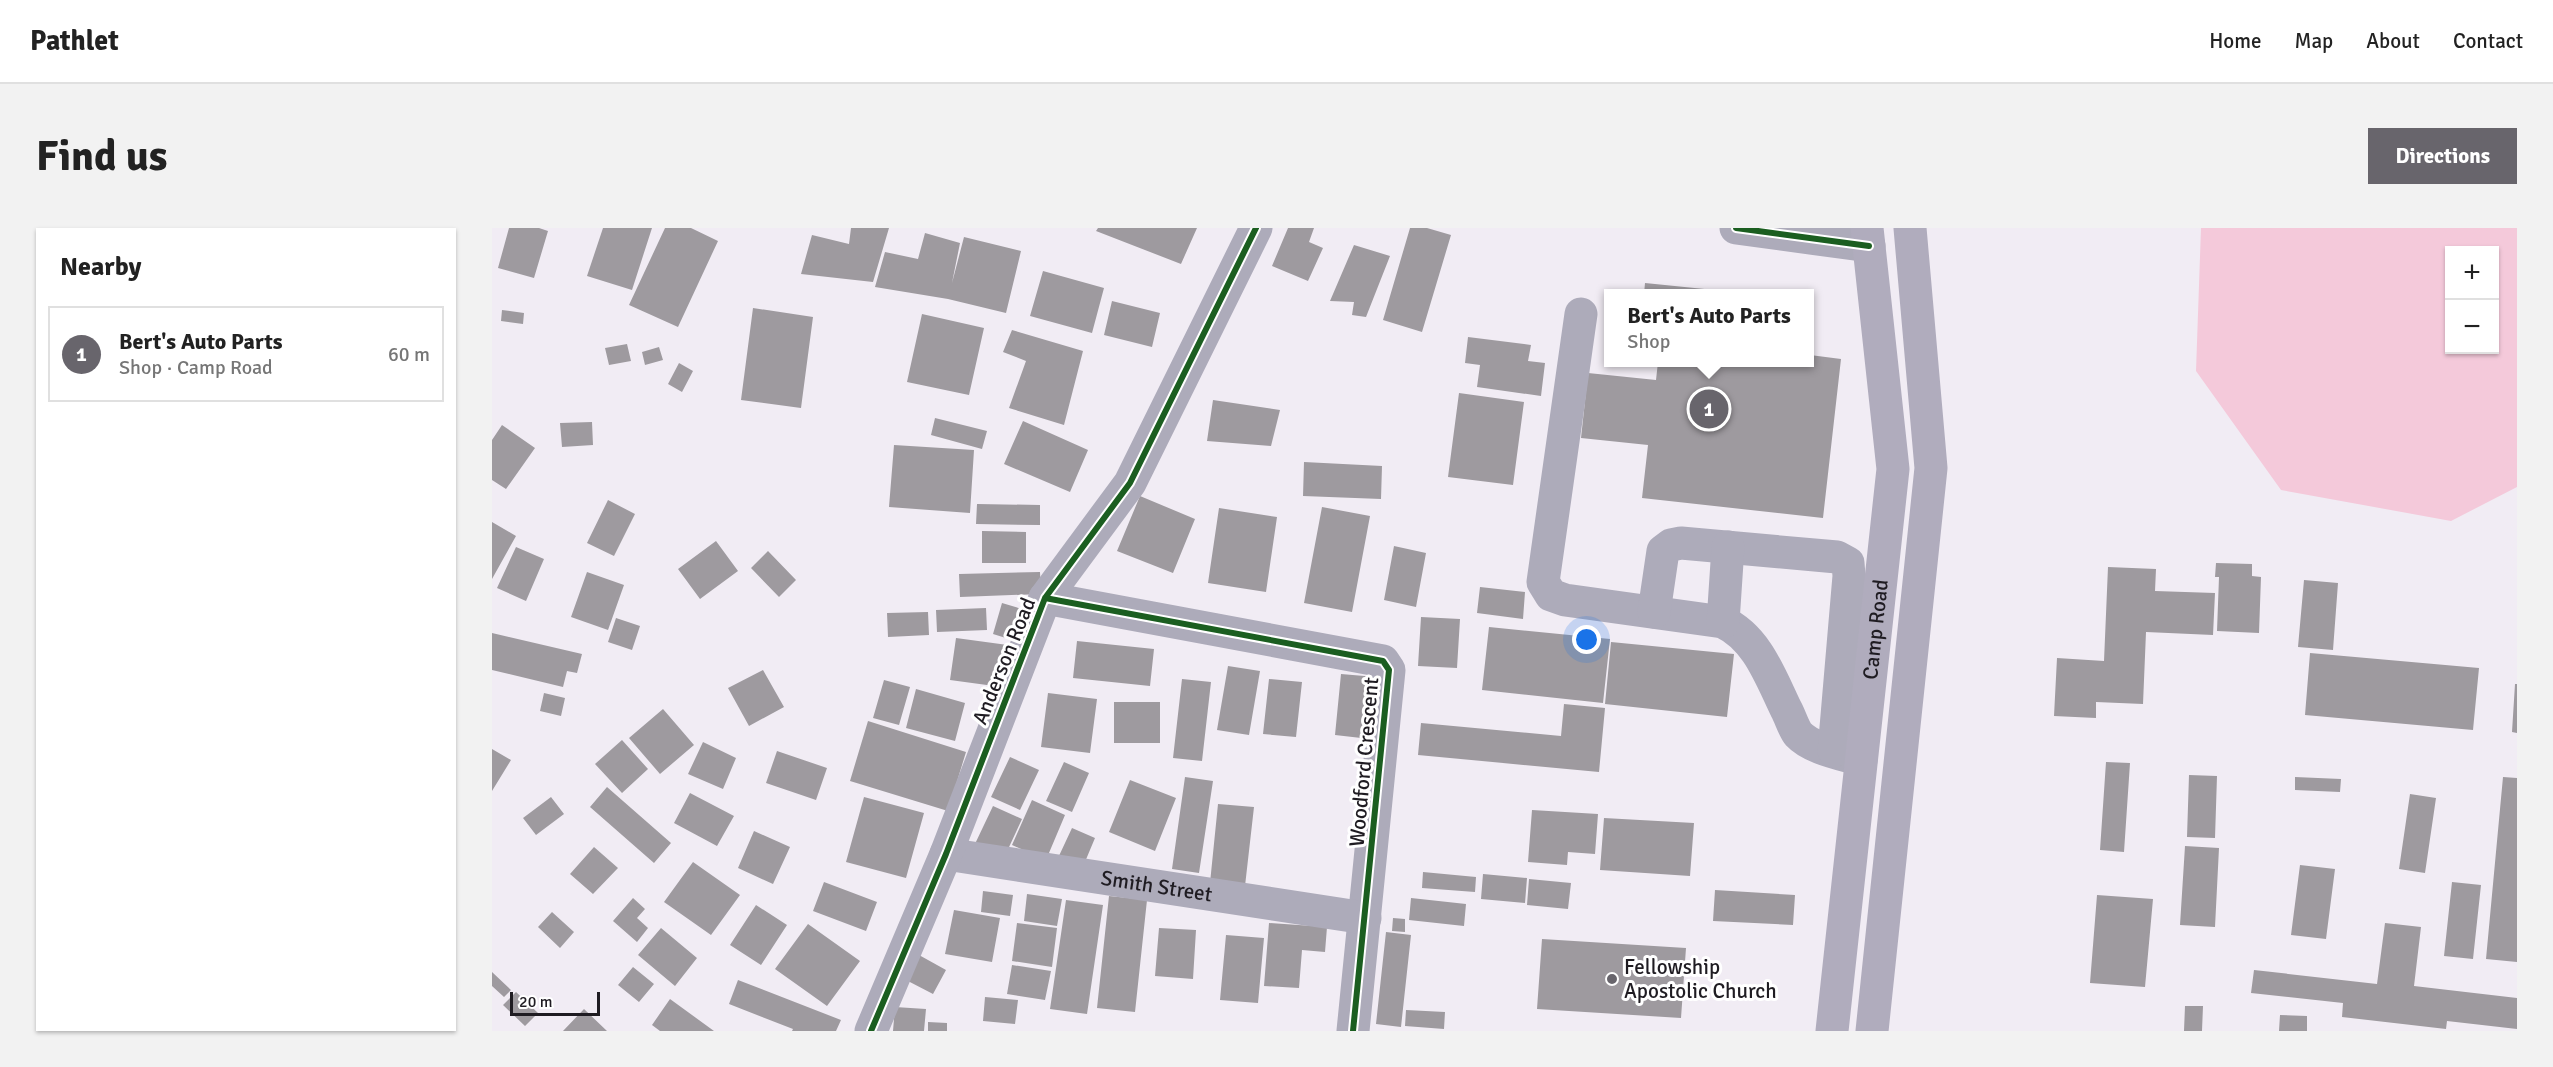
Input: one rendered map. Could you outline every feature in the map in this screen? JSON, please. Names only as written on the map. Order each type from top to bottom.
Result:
[{"type":"main road","name":"Camp Road","points":[[1872,1031],[1931,468],[1910,228]]},
{"type":"main road","name":"Camp Road","points":[[1832,1031],[1845,914],[1847,755],[1893,470],[1868,237]]},
{"type":"main road","points":[[1845,914],[1884,918]]},
{"type":"street","name":"Anderson Road","points":[[871,1031],[946,854],[1046,598],[1130,483],[1256,228]]},
{"type":"street","points":[[1737,228],[1868,237]]},
{"type":"street","points":[[1581,314],[1543,582],[1551,595],[1565,600],[1723,622],[1745,636],[1761,658],[1798,733],[1810,743],[1847,755],[1848,563],[1837,556],[1681,543],[1671,545],[1663,551],[1654,612]]},
{"type":"street","points":[[1723,622],[1728,547]]},
{"type":"street","name":"Woodford Crescent","points":[[1046,598],[1371,658],[1387,664],[1389,670],[1353,1031]]},
{"type":"street","name":"Smith Street","points":[[946,854],[1365,918]]},
{"type":"shaded area","points":[[2201,228],[2517,228],[2517,487],[2451,521],[2281,490],[2196,371]]},
{"type":"building","points":[[509,228],[539,228],[548,231],[534,278],[498,268]]},
{"type":"building","points":[[603,228],[652,228],[632,290],[587,276]]},
{"type":"building","points":[[665,228],[691,228],[718,241],[678,327],[629,305]]},
{"type":"building","points":[[851,228],[889,228],[873,282],[801,274],[812,235],[849,244]]},
{"type":"building","points":[[1098,228],[1197,228],[1181,264],[1096,231]]},
{"type":"building","points":[[1288,228],[1314,228],[1309,242],[1323,248],[1308,281],[1272,266]]},
{"type":"building","points":[[1410,228],[1427,228],[1451,235],[1422,332],[1383,320]]},
{"type":"building","points":[[925,233],[960,243],[952,283],[964,237],[1021,251],[1006,313],[948,299],[875,287],[885,252],[918,259]]},
{"type":"building","points":[[1354,245],[1390,256],[1366,317],[1352,315],[1354,302],[1330,301]]},
{"type":"building","points":[[1043,271],[1104,288],[1092,333],[1030,316]]},
{"type":"building","points":[[1645,283],[1704,289],[1644,289]]},
{"type":"building","points":[[1112,301],[1160,313],[1152,347],[1104,335]]},
{"type":"building","points":[[753,308],[813,317],[801,408],[741,400]]},
{"type":"building","points":[[502,310],[524,313],[523,324],[501,321]]},
{"type":"building","points":[[922,314],[984,328],[969,395],[907,382]]},
{"type":"building","points":[[1012,330],[1083,351],[1064,425],[1009,408],[1026,361],[1003,352]]},
{"type":"building","points":[[1468,337],[1531,345],[1528,361],[1545,363],[1541,396],[1477,387],[1480,365],[1465,363]]},
{"type":"building","points":[[627,344],[631,361],[609,365],[605,348]]},
{"type":"building","points":[[659,347],[663,360],[645,365],[642,352]]},
{"type":"building","points":[[1814,356],[1841,359],[1823,518],[1642,498],[1648,445],[1581,438],[1588,373],[1656,380],[1657,367],[1814,367]]},
{"type":"building","points":[[679,363],[693,371],[682,392],[668,384]]},
{"type":"building","points":[[1459,393],[1524,402],[1513,485],[1448,477]]},
{"type":"building","points":[[1213,400],[1280,410],[1271,446],[1207,441]]},
{"type":"building","points":[[935,418],[987,431],[982,449],[931,435]]},
{"type":"building","points":[[1023,421],[1088,450],[1070,492],[1004,464]]},
{"type":"building","points":[[592,422],[593,445],[562,447],[560,423]]},
{"type":"building","points":[[502,425],[535,448],[506,489],[492,480],[492,440]]},
{"type":"building","points":[[894,445],[974,450],[970,513],[889,507]]},
{"type":"building","points":[[1304,462],[1382,466],[1381,499],[1303,496]]},
{"type":"building","points":[[1140,496],[1195,519],[1173,573],[1117,551]]},
{"type":"building","points":[[608,500],[635,514],[614,556],[587,543]]},
{"type":"building","points":[[977,504],[1040,505],[1040,525],[976,524]]},
{"type":"building","points":[[1322,507],[1370,516],[1352,612],[1304,603]]},
{"type":"building","points":[[1219,508],[1277,517],[1266,592],[1208,583]]},
{"type":"building","points":[[492,522],[516,536],[492,579]]},
{"type":"building","points":[[982,531],[1026,532],[1026,563],[982,563]]},
{"type":"building","points":[[716,541],[738,571],[700,599],[678,569]]},
{"type":"building","points":[[1394,546],[1426,553],[1416,607],[1384,600]]},
{"type":"building","points":[[516,547],[544,559],[526,601],[497,588]]},
{"type":"building","points":[[768,551],[796,580],[779,597],[751,568]]},
{"type":"building","points":[[2216,563],[2252,564],[2252,576],[2261,577],[2259,633],[2217,631],[2219,577],[2215,577]]},
{"type":"building","points":[[2108,567],[2156,569],[2155,591],[2215,593],[2213,635],[2146,632],[2143,704],[2096,702],[2096,718],[2054,716],[2057,658],[2104,661]]},
{"type":"building","points":[[587,572],[624,585],[608,630],[571,617]]},
{"type":"building","points":[[1040,572],[1041,594],[960,597],[959,574]]},
{"type":"building","points":[[2304,580],[2338,583],[2333,650],[2298,647]]},
{"type":"building","points":[[1480,587],[1525,592],[1523,619],[1477,613]]},
{"type":"building","points":[[1002,603],[1032,612],[1022,643],[993,634]]},
{"type":"building","points":[[986,608],[987,630],[937,632],[936,610]]},
{"type":"building","points":[[928,612],[929,635],[888,637],[887,613]]},
{"type":"building","points":[[1421,617],[1460,619],[1457,668],[1418,666]]},
{"type":"building","points":[[616,618],[640,626],[632,650],[608,642]]},
{"type":"building","points":[[1489,627],[1610,639],[1603,703],[1482,690]]},
{"type":"building","points":[[492,633],[582,654],[577,673],[567,671],[563,687],[492,670]]},
{"type":"building","points":[[956,638],[1015,646],[1009,688],[950,680]]},
{"type":"building","points":[[1077,641],[1154,649],[1150,686],[1073,678]]},
{"type":"building","points":[[1611,642],[1734,654],[1727,717],[1605,704]]},
{"type":"building","points":[[2310,653],[2479,668],[2473,730],[2305,715]]},
{"type":"building","points":[[1228,666],[1260,671],[1249,735],[1217,730]]},
{"type":"building","points":[[763,670],[784,707],[749,726],[728,688]]},
{"type":"building","points":[[1341,674],[1376,677],[1370,739],[1335,735]]},
{"type":"building","points":[[1182,679],[1211,682],[1202,761],[1173,758]]},
{"type":"building","points":[[1269,679],[1302,682],[1296,737],[1263,734]]},
{"type":"building","points":[[884,680],[910,687],[899,725],[873,718]]},
{"type":"building","points":[[2515,684],[2517,684],[2517,733],[2512,732]]},
{"type":"building","points":[[916,689],[965,703],[955,741],[906,728]]},
{"type":"building","points":[[544,693],[565,698],[561,716],[540,711]]},
{"type":"building","points":[[1048,693],[1097,699],[1090,753],[1041,747]]},
{"type":"building","points":[[1114,702],[1160,702],[1160,743],[1114,743]]},
{"type":"building","points":[[1564,704],[1605,708],[1599,772],[1418,755],[1421,723],[1561,736]]},
{"type":"building","points":[[663,709],[694,745],[660,774],[629,738]]},
{"type":"building","points":[[868,721],[966,752],[948,811],[850,781]]},
{"type":"building","points":[[622,740],[648,769],[622,793],[595,764]]},
{"type":"building","points":[[703,742],[736,758],[723,789],[688,774]]},
{"type":"building","points":[[492,749],[511,760],[492,791]]},
{"type":"building","points":[[777,751],[827,768],[816,800],[766,783]]},
{"type":"building","points":[[1010,757],[1039,770],[1020,810],[991,797]]},
{"type":"building","points":[[1064,762],[1089,773],[1072,812],[1046,801]]},
{"type":"building","points":[[2106,762],[2130,763],[2124,852],[2100,850]]},
{"type":"building","points":[[2189,775],[2217,776],[2215,838],[2187,837]]},
{"type":"building","points":[[1185,777],[1213,781],[1199,873],[1172,869]]},
{"type":"building","points":[[2295,777],[2341,779],[2340,792],[2295,790]]},
{"type":"building","points":[[2503,777],[2517,778],[2517,962],[2486,959]]},
{"type":"building","points":[[1130,780],[1176,798],[1155,851],[1109,832]]},
{"type":"building","points":[[607,787],[671,843],[654,863],[590,807]]},
{"type":"building","points":[[690,793],[734,816],[717,846],[674,823]]},
{"type":"building","points":[[2410,794],[2436,798],[2425,873],[2399,869]]},
{"type":"building","points":[[551,797],[564,814],[536,835],[523,818]]},
{"type":"building","points":[[864,797],[924,813],[906,878],[846,862]]},
{"type":"building","points":[[1032,800],[1065,815],[1046,860],[1012,845]]},
{"type":"building","points":[[1218,804],[1254,807],[1245,886],[1210,883]]},
{"type":"building","points":[[993,806],[1022,819],[1003,860],[974,846]]},
{"type":"building","points":[[1532,810],[1598,814],[1595,854],[1568,852],[1567,865],[1528,862]]},
{"type":"building","points":[[1604,818],[1694,823],[1690,876],[1600,870]]},
{"type":"building","points":[[1072,828],[1095,838],[1082,869],[1058,858]]},
{"type":"building","points":[[754,831],[790,847],[773,884],[738,868]]},
{"type":"building","points":[[2185,846],[2219,848],[2215,927],[2180,925]]},
{"type":"building","points":[[594,847],[618,868],[593,894],[570,874]]},
{"type":"building","points":[[693,862],[740,895],[711,935],[664,902]]},
{"type":"building","points":[[2300,865],[2335,869],[2326,939],[2291,935]]},
{"type":"building","points":[[1423,872],[1476,877],[1475,892],[1422,888]]},
{"type":"building","points":[[1483,874],[1527,878],[1525,903],[1481,899]]},
{"type":"building","points":[[1529,879],[1571,883],[1568,909],[1527,905]]},
{"type":"building","points":[[824,882],[877,902],[866,931],[813,911]]},
{"type":"building","points":[[2452,882],[2481,885],[2473,959],[2444,956]]},
{"type":"building","points":[[1715,890],[1795,895],[1793,925],[1713,921]]},
{"type":"building","points":[[983,891],[1013,895],[1010,916],[981,912]]},
{"type":"building","points":[[1027,894],[1062,899],[1057,926],[1024,921]]},
{"type":"building","points":[[2097,895],[2153,899],[2145,987],[2090,983]]},
{"type":"building","points":[[1109,896],[1147,900],[1135,1012],[1097,1008]]},
{"type":"building","points":[[633,898],[645,909],[637,918],[648,928],[637,942],[613,921]]},
{"type":"building","points":[[1411,898],[1466,904],[1464,926],[1409,920]]},
{"type":"building","points":[[1066,900],[1103,905],[1087,1014],[1050,1009]]},
{"type":"building","points":[[756,905],[787,925],[761,965],[730,945]]},
{"type":"building","points":[[954,910],[1000,918],[992,962],[945,954]]},
{"type":"building","points":[[552,912],[574,932],[560,948],[538,927]]},
{"type":"building","points":[[1393,918],[1405,919],[1405,932],[1392,931]]},
{"type":"building","points":[[1017,923],[1057,928],[1052,967],[1012,961]]},
{"type":"building","points":[[1269,923],[1327,927],[1325,952],[1302,950],[1299,988],[1264,986]]},
{"type":"building","points":[[2385,923],[2421,927],[2414,986],[2517,998],[2517,1029],[2447,1021],[2446,1029],[2342,1017],[2343,1003],[2251,993],[2254,970],[2377,984]]},
{"type":"building","points":[[808,924],[860,961],[827,1006],[775,969]]},
{"type":"building","points":[[661,928],[697,958],[675,986],[638,955]]},
{"type":"building","points":[[1159,928],[1196,930],[1193,979],[1155,976]]},
{"type":"building","points":[[1386,932],[1411,935],[1401,1027],[1376,1024]]},
{"type":"building","points":[[1226,935],[1264,938],[1258,1003],[1220,1000]]},
{"type":"building","name":"Fellowship Apostolic Church","points":[[1542,939],[1686,948],[1681,1018],[1537,1009]]},
{"type":"building","points":[[919,955],[946,970],[933,994],[906,980]]},
{"type":"building","points":[[1012,965],[1051,971],[1045,1000],[1007,994]]},
{"type":"building","points":[[633,967],[654,984],[639,1002],[618,985]]},
{"type":"building","points":[[492,972],[511,990],[504,997],[492,986]]},
{"type":"building","points":[[738,980],[841,1020],[836,1031],[792,1031],[793,1029],[729,1004]]},
{"type":"building","points":[[516,992],[538,1013],[525,1026],[503,1005]]},
{"type":"building","points":[[985,997],[1018,1000],[1015,1024],[983,1021]]},
{"type":"building","points":[[670,999],[714,1031],[660,1031],[652,1025]]},
{"type":"building","points":[[2185,1006],[2203,1006],[2202,1031],[2184,1031]]},
{"type":"building","points":[[895,1007],[926,1009],[924,1031],[893,1031]]},
{"type":"building","points":[[584,1009],[607,1031],[563,1031]]},
{"type":"building","points":[[1406,1010],[1445,1012],[1444,1029],[1405,1026]]},
{"type":"building","points":[[2280,1015],[2307,1016],[2307,1031],[2279,1031]]},
{"type":"building","points":[[928,1022],[947,1023],[947,1031],[928,1031]]},
{"type":"cycle path","points":[[871,1031],[946,854],[1045,598],[1130,483],[1256,228]]},
{"type":"cycle path","points":[[1736,228],[1869,246]]},
{"type":"cycle path","points":[[1045,598],[1383,661],[1389,670],[1353,1031]]},
{"type":"place","name":"Bert's Auto Parts","points":[[1709,409]]},
{"type":"place","name":"Fellowship Apostolic Church","points":[[1612,979]]}]
